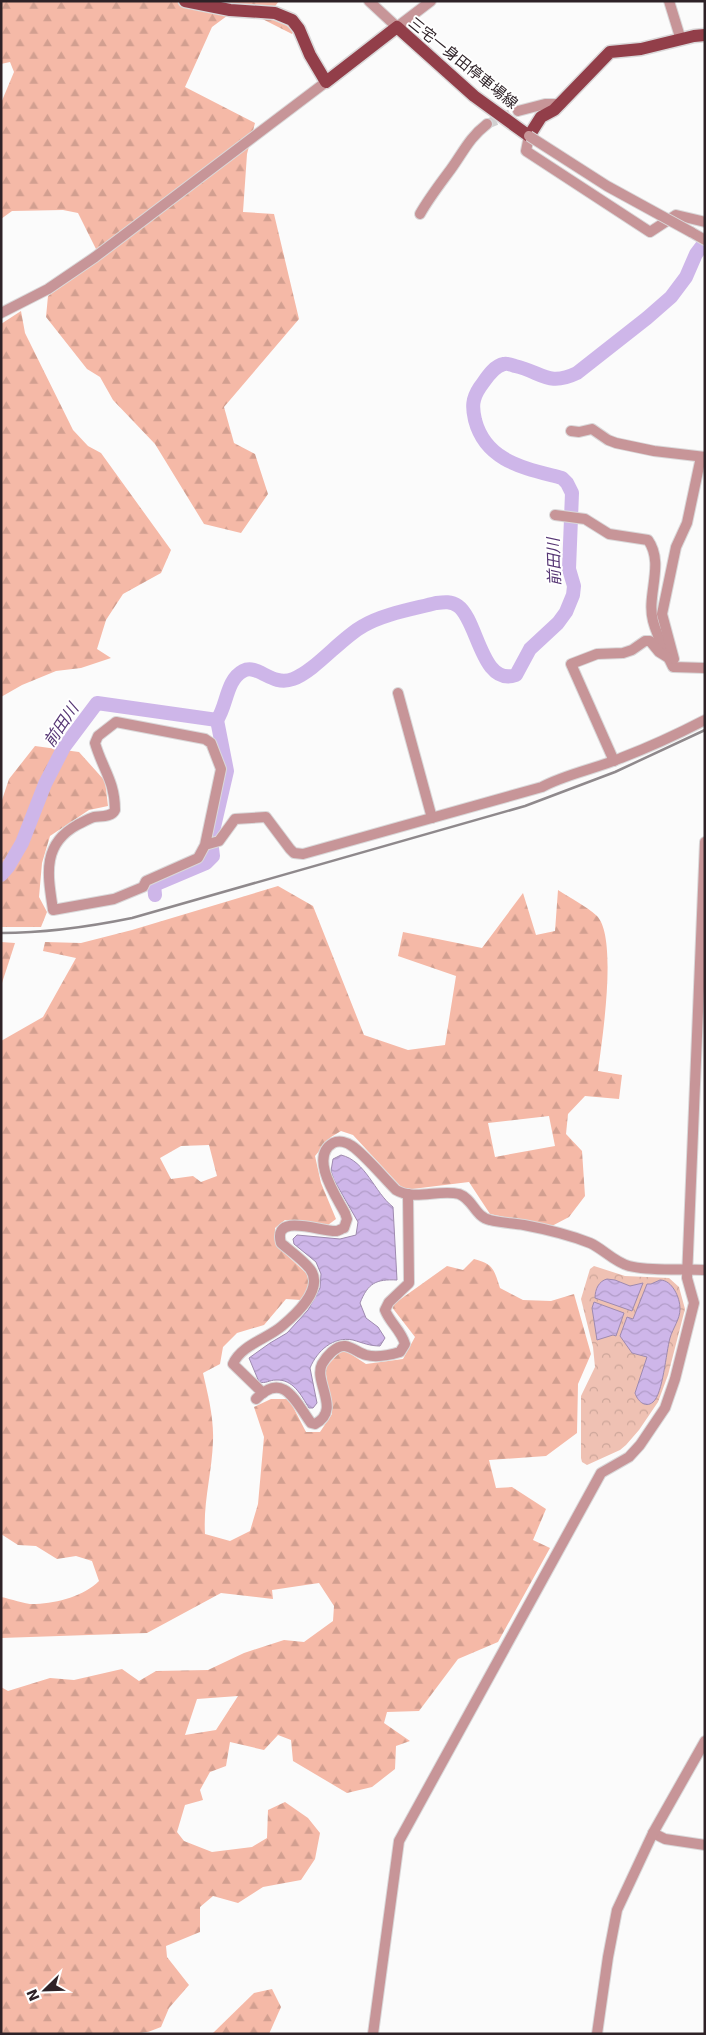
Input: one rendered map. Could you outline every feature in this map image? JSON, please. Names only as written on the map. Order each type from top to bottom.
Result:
[{"type":"main road","points":[[185,1],[230,10],[275,13],[292,20],[299,29],[310,55],[326,82]]},
{"type":"main road","name":"三宅一身田停車場線","points":[[326,82],[397,27],[474,96],[529,136]]},
{"type":"main road","points":[[529,136],[541,117],[551,114],[610,52],[641,49],[705,35]]},
{"type":"street","points":[[370,1],[397,27],[431,1]]},
{"type":"street","points":[[669,1],[681,40]]},
{"type":"street","points":[[1,313],[48,289],[95,257],[326,82]]},
{"type":"street","points":[[518,111],[545,104],[561,104]]},
{"type":"street","points":[[420,214],[463,149],[475,133],[487,124]]},
{"type":"street","points":[[700,220],[676,215],[650,232],[526,151],[529,136],[607,186],[705,240]]},
{"type":"street","points":[[571,431],[579,432],[592,429],[616,443],[654,451],[703,457],[687,523],[676,547],[662,614],[676,668]]},
{"type":"street","points":[[559,516],[585,519],[609,534],[645,538],[650,542],[655,576],[652,619],[668,657],[673,667],[676,668],[705,668]]},
{"type":"street","points":[[614,761],[571,664],[597,654],[622,653],[632,650],[645,641],[650,641],[659,652],[668,657]]},
{"type":"street","points":[[398,693],[432,818]]},
{"type":"street","points":[[209,844],[221,769],[211,742],[159,729],[116,722],[98,736],[95,743],[110,779],[115,797],[114,814],[91,818],[72,828],[53,847],[48,865],[53,910],[114,899],[143,887],[146,881],[198,858],[209,844],[220,841],[235,819],[266,817],[294,853],[303,854],[542,787],[557,779],[614,761],[705,720]]},
{"type":"street","points":[[373,2034],[399,1841],[600,1472],[629,1457],[640,1445],[665,1408],[675,1379],[694,1303],[687,1278],[705,842]]},
{"type":"street","points":[[408,1194],[409,1283],[389,1302],[385,1310],[389,1319],[402,1335],[405,1344],[400,1352],[390,1355],[368,1356],[344,1346],[336,1348],[321,1366],[320,1377],[325,1392],[326,1404],[325,1416],[315,1424],[311,1423],[289,1392],[281,1388],[272,1388],[259,1396],[232,1364],[235,1358],[281,1327],[311,1296],[314,1286],[310,1270],[281,1243],[279,1237],[281,1230],[288,1226],[338,1231],[344,1228],[347,1219],[324,1170],[323,1159],[331,1144],[338,1142],[352,1146],[396,1190],[403,1194],[408,1194],[460,1195],[468,1200],[480,1216],[489,1220],[525,1226],[592,1244],[628,1266],[653,1269],[705,1270]]},
{"type":"street","points":[[597,2034],[617,1910],[653,1833],[705,1741]]},
{"type":"street","points":[[653,1833],[665,1839],[705,1845]]},
{"type":"green space","points":[[1,1],[279,1],[273,9],[276,18],[294,31],[292,34],[239,7],[212,27],[185,87],[255,123],[247,154],[243,212],[274,214],[299,319],[224,407],[234,443],[255,454],[268,494],[241,533],[204,524],[155,444],[113,400],[100,377],[87,369],[46,317],[48,296],[101,259],[78,213],[63,210],[12,211],[1,219],[1,103],[14,72],[10,62],[1,64]]},
{"type":"green space","points":[[21,311],[25,333],[73,430],[88,446],[101,453],[171,550],[161,573],[123,594],[106,620],[97,649],[111,658],[81,668],[56,671],[22,685],[1,697],[1,324]]},
{"type":"green space","points":[[35,746],[79,752],[105,781],[108,806],[89,810],[50,836],[42,863],[39,897],[47,912],[41,927],[1,927],[1,803],[9,779]]},
{"type":"green space","points":[[278,886],[313,906],[364,1035],[408,1050],[445,1045],[456,976],[398,956],[403,932],[482,948],[523,893],[536,935],[555,931],[558,890],[597,916],[603,928],[607,945],[607,990],[598,1071],[622,1075],[619,1099],[585,1096],[568,1114],[566,1134],[582,1151],[585,1196],[569,1217],[550,1227],[490,1214],[469,1182],[404,1190],[353,1135],[341,1131],[331,1137],[315,1156],[321,1183],[336,1219],[328,1225],[285,1220],[275,1228],[276,1245],[307,1274],[310,1287],[301,1300],[286,1299],[264,1325],[237,1333],[223,1347],[220,1364],[203,1373],[213,1424],[212,1453],[205,1510],[205,1534],[230,1541],[250,1531],[258,1504],[264,1437],[254,1407],[271,1399],[289,1399],[306,1432],[320,1432],[332,1414],[325,1368],[343,1349],[366,1364],[403,1359],[415,1337],[391,1306],[447,1266],[463,1270],[474,1259],[486,1263],[494,1272],[500,1288],[523,1300],[551,1301],[574,1294],[591,1354],[578,1384],[577,1433],[546,1456],[489,1460],[496,1488],[512,1487],[546,1509],[533,1540],[550,1548],[498,1642],[458,1659],[419,1711],[387,1712],[384,1723],[410,1741],[396,1746],[395,1769],[372,1787],[347,1793],[293,1761],[291,1740],[278,1735],[264,1750],[230,1742],[226,1766],[210,1772],[200,1790],[203,1800],[185,1805],[177,1832],[184,1841],[212,1852],[252,1847],[267,1838],[268,1810],[285,1802],[308,1818],[320,1833],[315,1859],[301,1880],[263,1887],[238,1903],[213,1896],[200,1907],[200,1932],[166,1946],[167,1957],[189,1985],[169,2008],[161,2027],[148,2032],[130,2034],[1,2034],[1,1687],[8,1691],[50,1678],[74,1680],[122,1669],[139,1681],[156,1671],[208,1670],[244,1653],[284,1640],[304,1642],[333,1621],[334,1606],[319,1583],[272,1590],[273,1599],[221,1593],[147,1633],[1,1638],[1,1597],[32,1604],[53,1602],[78,1595],[99,1581],[92,1561],[76,1556],[57,1559],[36,1546],[18,1545],[1,1534],[1,1041],[43,1017],[76,958],[43,951],[45,942],[81,943],[132,930]],"holes":[[[549,1116],[555,1146],[495,1157],[488,1123]],[[209,1145],[217,1176],[201,1182],[193,1176],[171,1179],[160,1158],[181,1146]],[[238,1696],[216,1730],[185,1735],[197,1699]]]},
{"type":"green space","points":[[1,942],[15,943],[1,986]]},
{"type":"green space","points":[[594,1266],[625,1276],[669,1278],[679,1287],[685,1309],[668,1375],[658,1402],[626,1445],[620,1450],[587,1465],[582,1462],[581,1458],[581,1396],[595,1367],[593,1347],[581,1299],[590,1269]]},
{"type":"green space","points":[[272,1989],[281,2007],[269,2034],[212,2034],[254,1993]]},
{"type":"water","points":[[341,1155],[350,1158],[363,1170],[386,1201],[393,1207],[397,1280],[383,1280],[374,1284],[366,1291],[360,1303],[366,1318],[378,1327],[385,1338],[380,1346],[346,1339],[332,1343],[321,1351],[310,1368],[317,1403],[313,1408],[309,1408],[296,1389],[287,1382],[276,1380],[264,1383],[259,1382],[249,1358],[287,1333],[308,1310],[320,1288],[321,1274],[316,1262],[294,1244],[293,1239],[297,1235],[340,1239],[356,1235],[358,1222],[334,1180],[331,1171],[333,1159]]},
{"type":"water","points":[[607,1279],[630,1286],[643,1283],[632,1311],[595,1298],[598,1286]]},
{"type":"water","points":[[660,1280],[672,1286],[679,1299],[680,1313],[670,1338],[659,1391],[653,1402],[647,1405],[639,1401],[635,1393],[647,1357],[632,1353],[620,1336],[627,1317],[633,1319],[647,1284]]},
{"type":"water","points":[[594,1302],[624,1313],[616,1336],[613,1335],[597,1340],[592,1308]]},
{"type":"waterway","name":"前田川","points":[[1,875],[22,843],[45,784],[64,747],[97,703],[217,720],[233,680],[243,671],[254,670],[278,680],[293,679],[310,669],[363,626],[398,612],[442,602],[455,604],[465,613],[481,650],[495,671],[504,676],[516,675],[530,649],[558,623],[566,612],[573,595],[574,586],[569,569],[572,493],[562,478],[534,471],[509,461],[488,445],[480,434],[475,420],[473,407],[475,395],[490,373],[496,367],[504,364],[510,364],[552,379],[559,379],[577,373],[671,297],[686,277],[696,254],[705,242]]},
{"type":"waterway","name":"前田川","points":[[155,895],[154,885],[206,863],[213,856],[211,840],[227,771],[217,720]]},
{"type":"tunnel","points":[[487,124],[518,111]]},
{"type":"railway","points":[[1,933],[67,929],[132,918],[525,806],[615,772],[705,730]]}]
